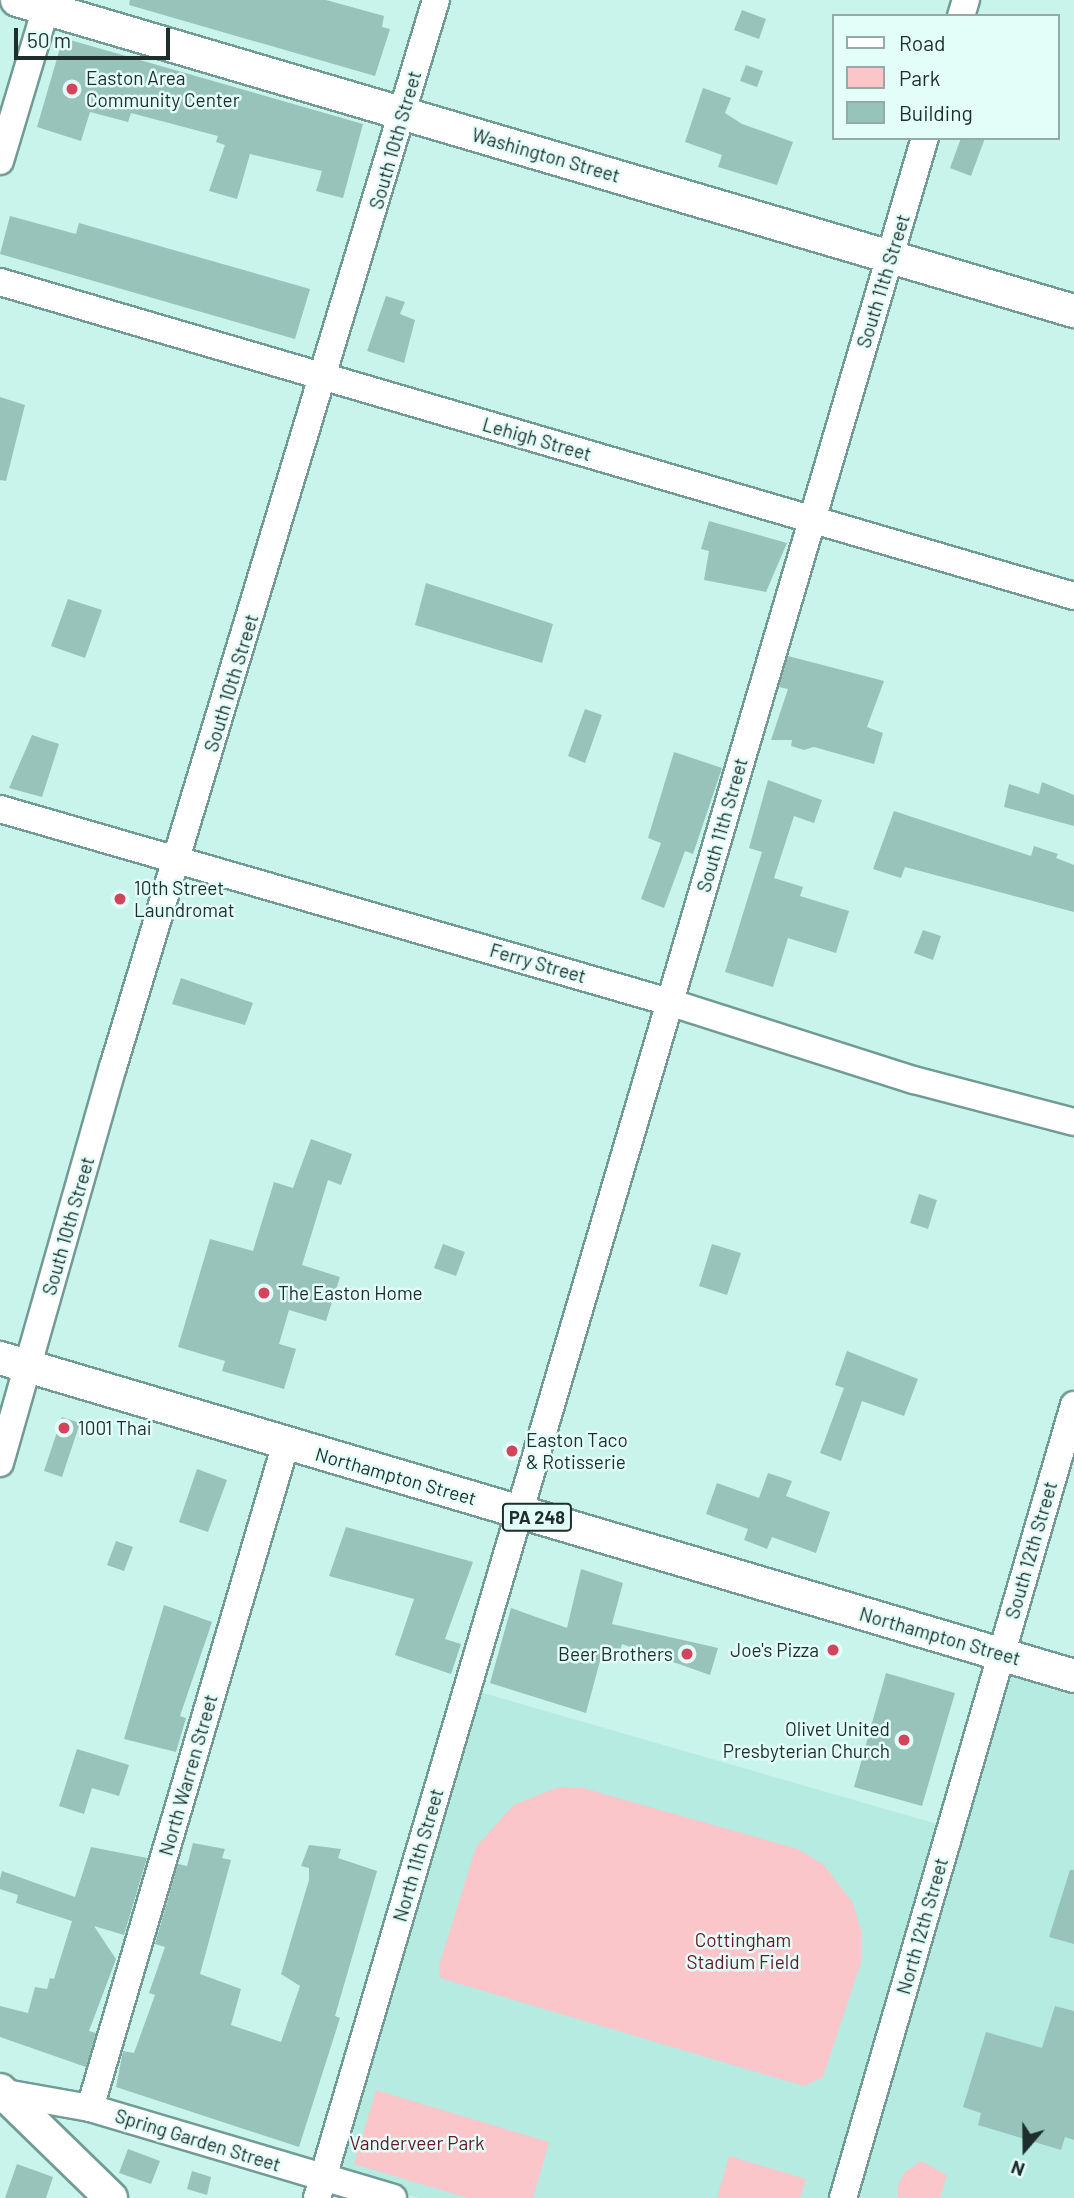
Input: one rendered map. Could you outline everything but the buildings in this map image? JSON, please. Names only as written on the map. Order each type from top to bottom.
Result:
[{"type":"main road","name":"Washington Street","points":[[32,4],[1074,311]]},
{"type":"main road","name":"Northampton Street","points":[[14,1362],[1074,1676]]},
{"type":"main road","points":[[1,2092],[111,2198]]},
{"type":"street","name":"South 10th Street","points":[[0,1463],[14,1362],[178,858],[436,0]]},
{"type":"street","points":[[0,161],[32,4]]},
{"type":"street","name":"South 11th Street","points":[[519,1512],[924,140]]},
{"type":"street","name":"Lehigh Street","points":[[0,282],[1074,596]]},
{"type":"street","name":"Ferry Street","points":[[0,808],[670,1002],[914,1080],[1074,1122]]},
{"type":"street","name":"South 12th Street","points":[[1001,1654],[1074,1405]]},
{"type":"street","name":"North Warren Street","points":[[90,2108],[286,1443]]},
{"type":"street","name":"North 11th Street","points":[[321,2188],[519,1512]]},
{"type":"street","name":"North 12th Street","points":[[843,2198],[1001,1654]]},
{"type":"street","name":"Spring Garden Street","points":[[1,2092],[90,2108],[321,2188],[393,2198]]},
{"type":"shaded area","points":[[997,1668],[1074,1690],[1074,2198],[419,2198],[330,2172],[469,1689],[951,1828]]},
{"type":"green space","name":"Cottingham Stadium Field","points":[[559,1787],[583,1788],[798,1849],[824,1865],[853,1903],[861,1931],[861,1962],[823,2077],[804,2086],[440,1978],[439,1965],[476,1847],[513,1805]]},
{"type":"green space","name":"Vanderveer Park","points":[[376,2090],[549,2142],[533,2198],[468,2198],[354,2164]]},
{"type":"green space","points":[[729,2156],[806,2179],[800,2198],[717,2198]]},
{"type":"green space","points":[[921,2161],[947,2175],[940,2198],[898,2198],[897,2187],[905,2172]]},
{"type":"place","name":"Easton Area Community Center","points":[[72,89]]},
{"type":"place","name":"10th Street Laundromat","points":[[120,899]]},
{"type":"place","name":"The Easton Home","points":[[264,1293]]},
{"type":"place","name":"1001 Thai","points":[[64,1428]]},
{"type":"place","name":"Easton Taco & Rotisserie","points":[[512,1451]]},
{"type":"place","name":"Joe's Pizza","points":[[833,1650]]},
{"type":"place","name":"Beer Brothers","points":[[687,1654]]},
{"type":"place","name":"Olivet United Presbyterian Church","points":[[904,1740]]}]
